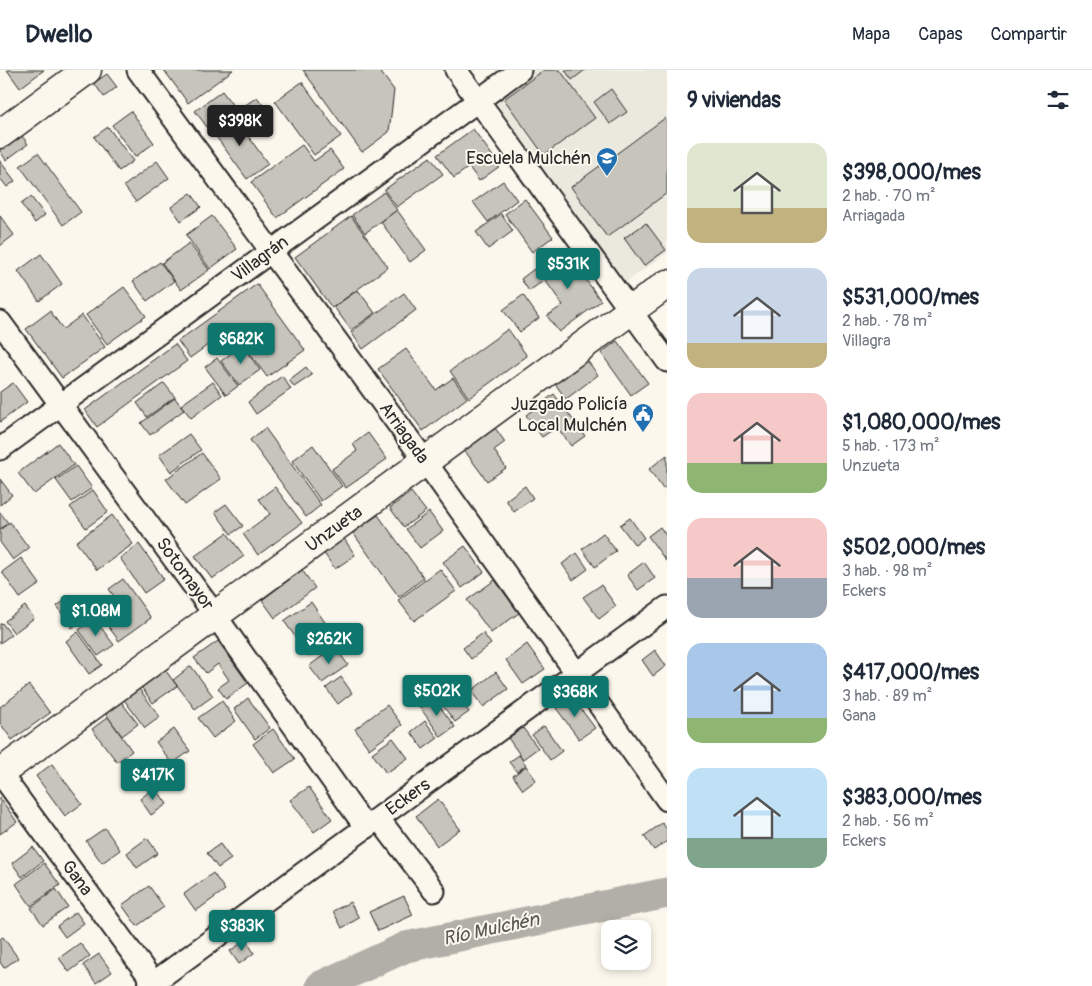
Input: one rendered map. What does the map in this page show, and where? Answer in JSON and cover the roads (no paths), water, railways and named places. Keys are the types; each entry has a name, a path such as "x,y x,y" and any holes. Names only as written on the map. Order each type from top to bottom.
{"main road":[{"path":"0,134 87,70"},
{"name":"Unzueta","path":"0,773 667,284"}],"street":[{"name":"Arriagada","path":"138,70 425,462 667,800"},
{"path":"456,70 667,362"},
{"name":"Villagrán","path":"0,449 520,70"},
{"name":"Sotomayor","path":"0,322 372,823 434,891"},
{"name":"Eckers","path":"152,984 667,607"},
{"name":"Gana","path":"0,773 152,984"}],"waterway":[{"name":"Río Mulchén","path":"321,986 406,947 667,893"}],"place":[{"name":"Escuela Mulchén","path":"607,177"},
{"name":"Juzgado Policía Local Mulchén","path":"643,433"}]}
